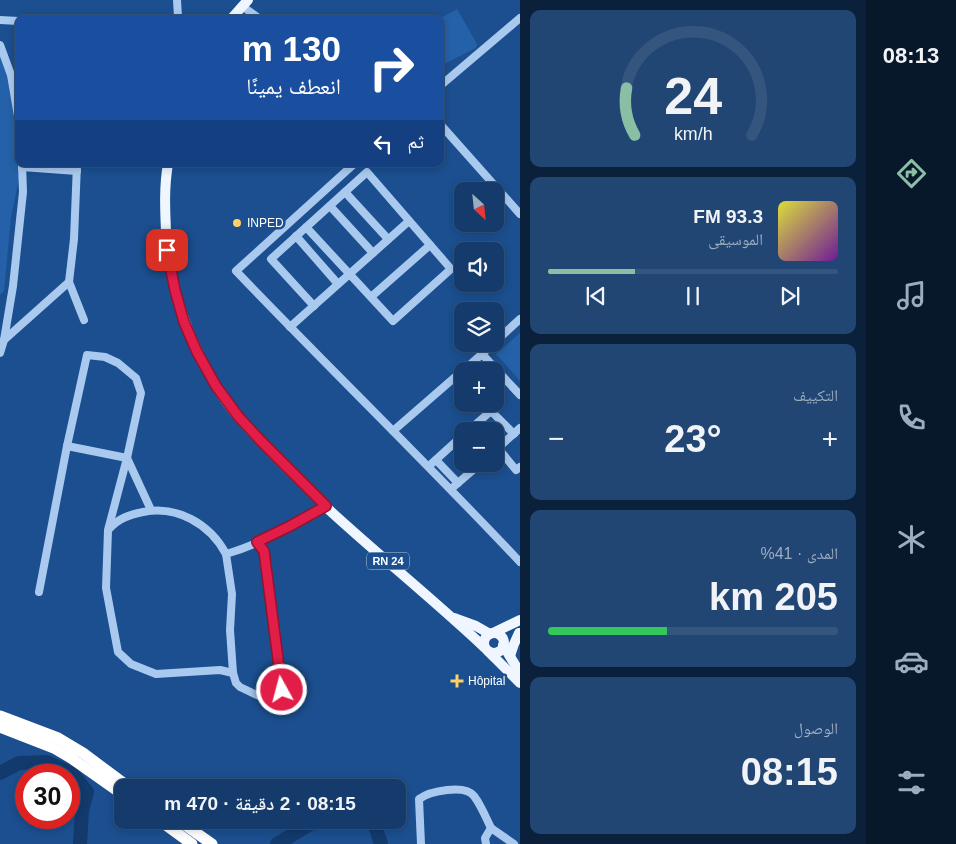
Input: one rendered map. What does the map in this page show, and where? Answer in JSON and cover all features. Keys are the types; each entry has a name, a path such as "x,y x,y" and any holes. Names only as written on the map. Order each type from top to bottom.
{"highway":[{"path":"0,716 58,738 83,752 118,779"},
{"path":"0,726 54,748 114,788"},
{"path":"171,829 192,844"},
{"path":"191,829 212,844"}],"main road":[{"path":"228,15 243,2"},
{"path":"234,15 243,2"},
{"name":"RN 24","path":"167,167 164,207 167,250 175,290 184,322 197,352 216,386 238,416 326,506 486,649 520,683"},
{"name":"RN 24","path":"450,617 492,633"},
{"path":"520,620 492,633 485,638 484,644 486,649 495,653 520,633"},
{"path":"492,633 500,636 520,673"},
{"path":"510,656 520,633"}],"street":[{"path":"177,0 178,15"},
{"path":"243,2 256,15"},
{"path":"444,83 520,18"},
{"path":"0,20 15,21"},
{"path":"0,45 15,75"},
{"path":"444,128 520,214"},
{"path":"0,353 13,286 23,192 22,167"},
{"path":"77,167 74,240 69,282 84,320"},
{"path":"351,167 236,271 429,466 520,562"},
{"path":"306,227 393,321 451,269 367,172 330,206 306,227 271,259 314,306"},
{"path":"345,192 388,239"},
{"path":"330,206 372,253"},
{"path":"290,327 409,221"},
{"path":"296,236 338,284"},
{"path":"371,297 430,244"},
{"path":"4,340 69,282"},
{"path":"504,334 520,319"},
{"path":"474,362 482,354 520,395"},
{"path":"39,592 67,446 87,355 105,357 118,363 136,378 141,393 127,458 108,530 106,588 118,652 131,664 156,674 220,670 233,674"},
{"path":"393,431 454,381"},
{"path":"478,422 490,412"},
{"path":"492,412 517,431 504,443"},
{"path":"429,466 454,443"},
{"path":"67,446 127,458"},
{"path":"504,457 519,471"},
{"path":"127,458 151,510"},
{"path":"436,460 458,483"},
{"path":"451,489 471,472"},
{"path":"226,554 257,542 326,506"},
{"path":"108,530 122,517 151,510 173,512 187,516 208,530 222,546 226,554 232,594 230,630 233,674 236,683 240,688 259,696 268,697 282,690 264,551 257,542"},
{"path":"421,844 419,799 424,795 439,790 468,791 474,796 491,828 514,844"},
{"path":"486,844 485,838 491,828"}],"shaded area":[{"path":"457,9 477,44 476,48 444,64 444,16"},
{"path":"0,52 11,86 15,132 15,167 18,167 19,179 11,217 4,291 0,295"},
{"path":"520,333 520,381 496,354 504,352 504,347"}],"waterway":[{"path":"0,773 19,763 47,762 73,774 87,792 82,811 80,844"},
{"path":"277,844 302,829"},
{"path":"376,829 381,844"}],"place":[{"name":"INPED","path":"237,223"},
{"name":"Hôpital","path":"457,681"}],"route":[{"path":"167,250 184,322 197,352 216,386 238,416 260,440 326,506 257,542 264,551 282,690"}]}
